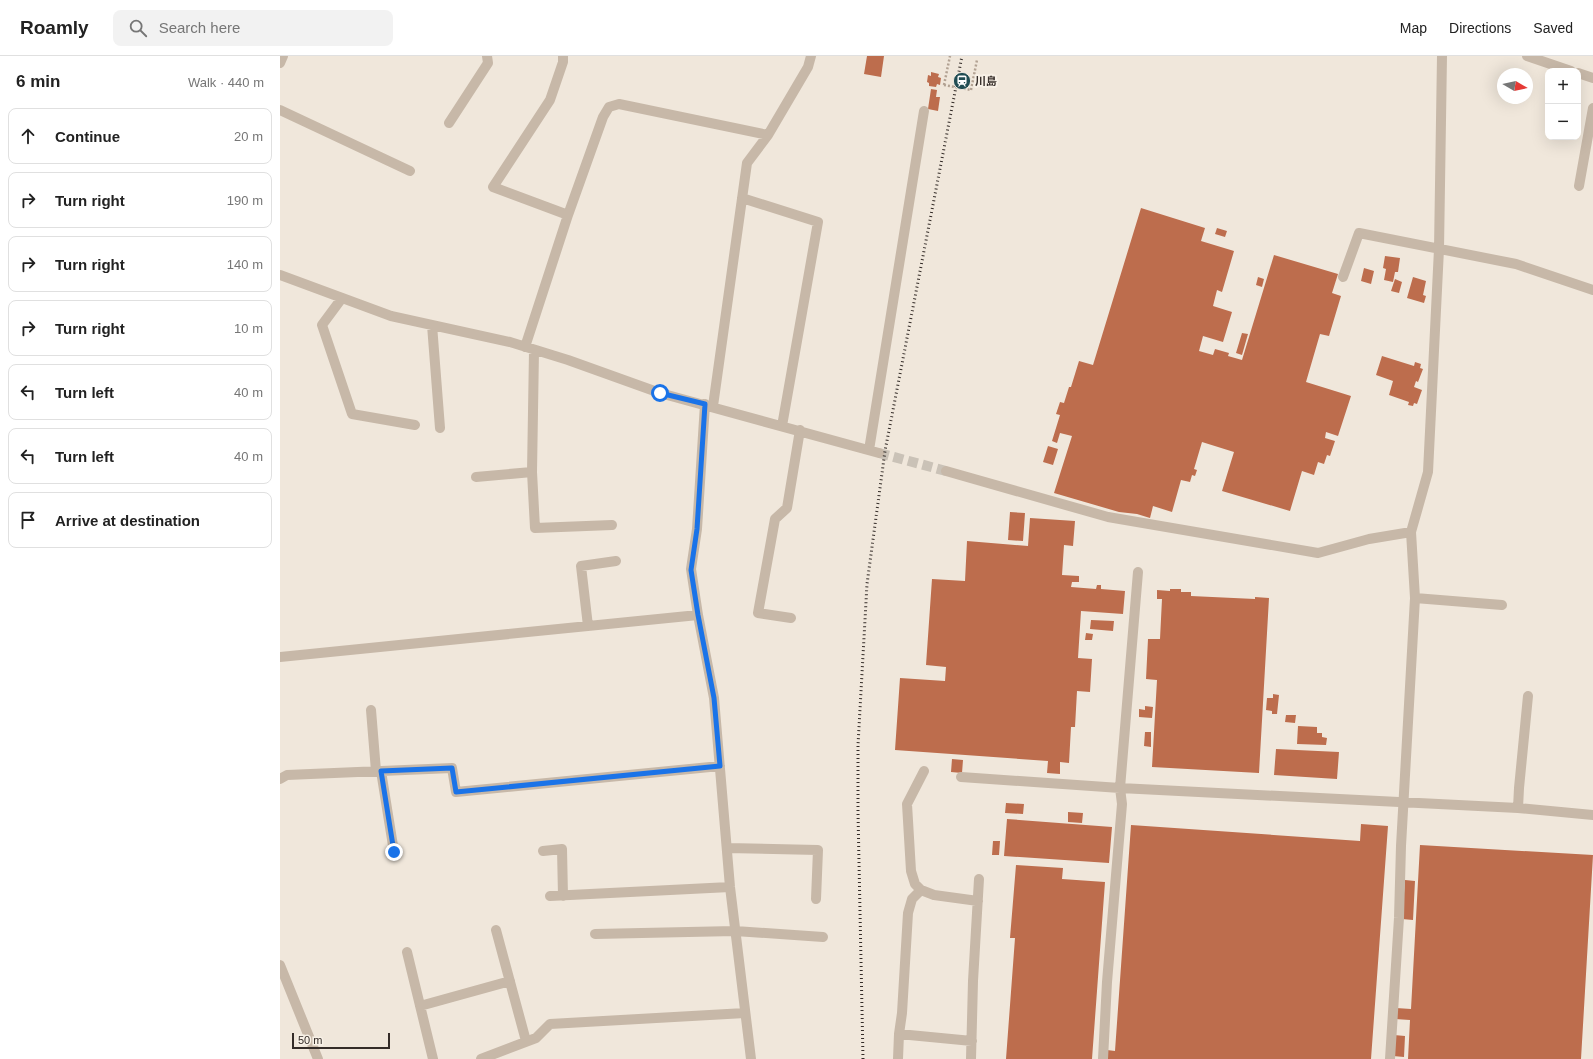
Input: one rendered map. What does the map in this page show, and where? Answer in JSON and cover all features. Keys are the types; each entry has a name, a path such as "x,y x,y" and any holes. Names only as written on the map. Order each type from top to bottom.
{"street":[{"path":"280,63 283,56"},
{"path":"449,124 488,63 487,56"},
{"path":"563,56 563,62 550,100 492,187 568,215"},
{"path":"751,1059 730,887 714,698 691,570 697,529 709,406 747,163 768,135 808,67 812,56"},
{"path":"1390,1059 1399,918 1403,803 1415,598 1410,532 1428,472 1439,249 1442,56"},
{"path":"1527,56 1562,68"},
{"path":"1581,74 1593,78"},
{"path":"612,525 535,528 532,472 530,349 568,215 603,117 608,107 619,104 768,135"},
{"path":"1579,186 1593,108"},
{"path":"280,110 410,171"},
{"path":"280,275 391,316 510,342 568,360 660,393 874,451 924,111"},
{"path":"742,198 818,222 782,426"},
{"path":"1343,277 1358,233 1516,264 1593,290"},
{"path":"342,298 322,325 352,414 415,425"},
{"path":"432,325 440,428"},
{"path":"791,618 758,613 775,519 787,508 800,430"},
{"path":"946,471 1108,517 1318,554 1369,539 1410,532"},
{"path":"476,477 532,472"},
{"path":"588,626 581,566 616,561"},
{"path":"1102,1059 1122,804 1120,788 1138,572"},
{"path":"1415,598 1502,605"},
{"path":"280,656 698,615"},
{"path":"1518,808 1518,788 1528,696"},
{"path":"371,710 379,771 394,852"},
{"path":"280,779 287,775 452,768 456,792 720,766"},
{"path":"924,771 907,804 911,871 914,884 921,890 934,895 978,901"},
{"path":"961,778 1120,788 1518,808 1593,815"},
{"path":"727,848 818,850 816,899"},
{"path":"543,851 562,849 563,896"},
{"path":"971,1059 973,981 979,879"},
{"path":"550,896 730,887"},
{"path":"898,1059 908,913 912,899 921,890"},
{"path":"496,930 526,1041"},
{"path":"595,934 735,931 823,937"},
{"path":"407,952 433,1059"},
{"path":"280,965 318,1059"},
{"path":"420,1006 510,981"},
{"path":"481,1059 536,1038 550,1024 745,1013"},
{"path":"899,1034 972,1041"}],"path":[{"path":"950,56 944,85 971,90 977,60"}],"building":[{"path":"867,56 884,56 881,77 864,74"},
{"path":"931,72 939,74 938,77 941,78 940,85 937,84 936,87 929,86 929,83 927,82 928,75 931,76"},
{"path":"931,89 937,90 936,97 940,97 938,111 928,109"},
{"path":"1141,208 1205,228 1201,241 1234,251 1222,292 1217,290 1213,306 1232,312 1223,342 1203,336 1199,351 1213,355 1215,349 1229,353 1228,356 1242,360 1274,255 1338,274 1332,293 1341,296 1329,336 1320,334 1306,382 1351,396 1338,436 1326,432 1325,438 1335,441 1330,456 1327,455 1324,464 1318,462 1314,475 1302,471 1290,511 1222,491 1234,452 1202,442 1194,469 1197,470 1195,476 1192,475 1190,482 1181,480 1172,512 1153,506 1150,518 1137,514 1119,512 1054,493 1072,436 1060,433 1057,443 1052,441 1060,415 1056,414 1060,402 1064,403 1069,387 1071,387 1079,361 1093,365"},
{"path":"1217,228 1227,231 1225,237 1215,234"},
{"path":"1385,256 1400,258 1398,272 1395,272 1393,282 1384,280 1386,269 1383,268"},
{"path":"1364,268 1374,271 1371,284 1361,281"},
{"path":"1258,277 1264,279 1262,287 1256,285"},
{"path":"1413,277 1426,281 1423,295 1426,296 1424,303 1407,298"},
{"path":"1395,279 1402,282 1399,293 1391,291"},
{"path":"1242,333 1248,334 1242,355 1236,353"},
{"path":"1382,356 1414,366 1415,362 1421,364 1420,368 1423,369 1418,382 1416,381 1414,387 1422,390 1417,404 1414,403 1413,406 1408,405 1409,402 1389,395 1393,381 1376,375"},
{"path":"1048,446 1058,449 1053,465 1043,462"},
{"path":"1010,512 1025,513 1023,541 1008,540"},
{"path":"1030,518 1075,521 1073,546 1064,545 1062,575 1079,576 1079,582 1072,582 1071,587 1096,589 1097,585 1101,585 1101,589 1125,591 1123,614 1081,611 1078,658 1092,659 1090,692 1077,691 1075,727 1071,727 1069,763 1060,762 1060,774 1047,773 1048,761 895,750 900,678 945,681 946,667 926,665 932,579 965,581 967,541 1028,546"},
{"path":"1170,589 1181,589 1181,592 1191,592 1191,596 1255,599 1255,597 1269,598 1259,773 1152,767 1157,680 1146,679 1148,639 1160,639 1162,599 1157,599 1157,590 1170,591"},
{"path":"1091,620 1114,621 1113,631 1090,629"},
{"path":"1086,633 1093,634 1092,640 1085,640"},
{"path":"1273,694 1279,695 1277,714 1272,714 1272,711 1266,710 1267,698 1273,698"},
{"path":"1145,706 1153,707 1152,718 1139,717 1139,709 1145,710"},
{"path":"1286,715 1296,715 1295,723 1285,722"},
{"path":"1298,726 1317,727 1317,733 1322,733 1322,737 1327,738 1326,745 1297,744"},
{"path":"1145,732 1151,732 1151,747 1144,746"},
{"path":"1276,749 1339,752 1337,779 1274,775"},
{"path":"952,759 963,760 962,773 951,772"},
{"path":"1006,803 1024,804 1023,814 1005,813"},
{"path":"1068,812 1083,813 1082,823 1068,822"},
{"path":"1007,819 1112,827 1109,863 1004,856"},
{"path":"1361,824 1388,826 1371,1059 1099,1059 1099,1049 1115,1051 1131,825 1360,841"},
{"path":"993,841 1000,841 999,855 992,855"},
{"path":"1420,845 1593,855 1581,1059 1408,1059 1410,1020 1395,1019 1396,1008 1411,1009"},
{"path":"1016,865 1063,868 1062,879 1105,882 1092,1059 1006,1059 1015,938 1010,938"},
{"path":"1405,880 1415,881 1413,920 1402,919"},
{"path":"1394,1035 1405,1036 1404,1057 1393,1056"}],"tunnel":[{"path":"879,453 946,471"}],"railway":[{"path":"863,1059 858,745 867,584 885,451 962,56"}],"place":[{"name":"川島","path":"962,81"}],"route":[{"path":"394,852 381,771 452,768 456,792 720,766 714,698 691,570 697,529 705,404 660,393"}]}
